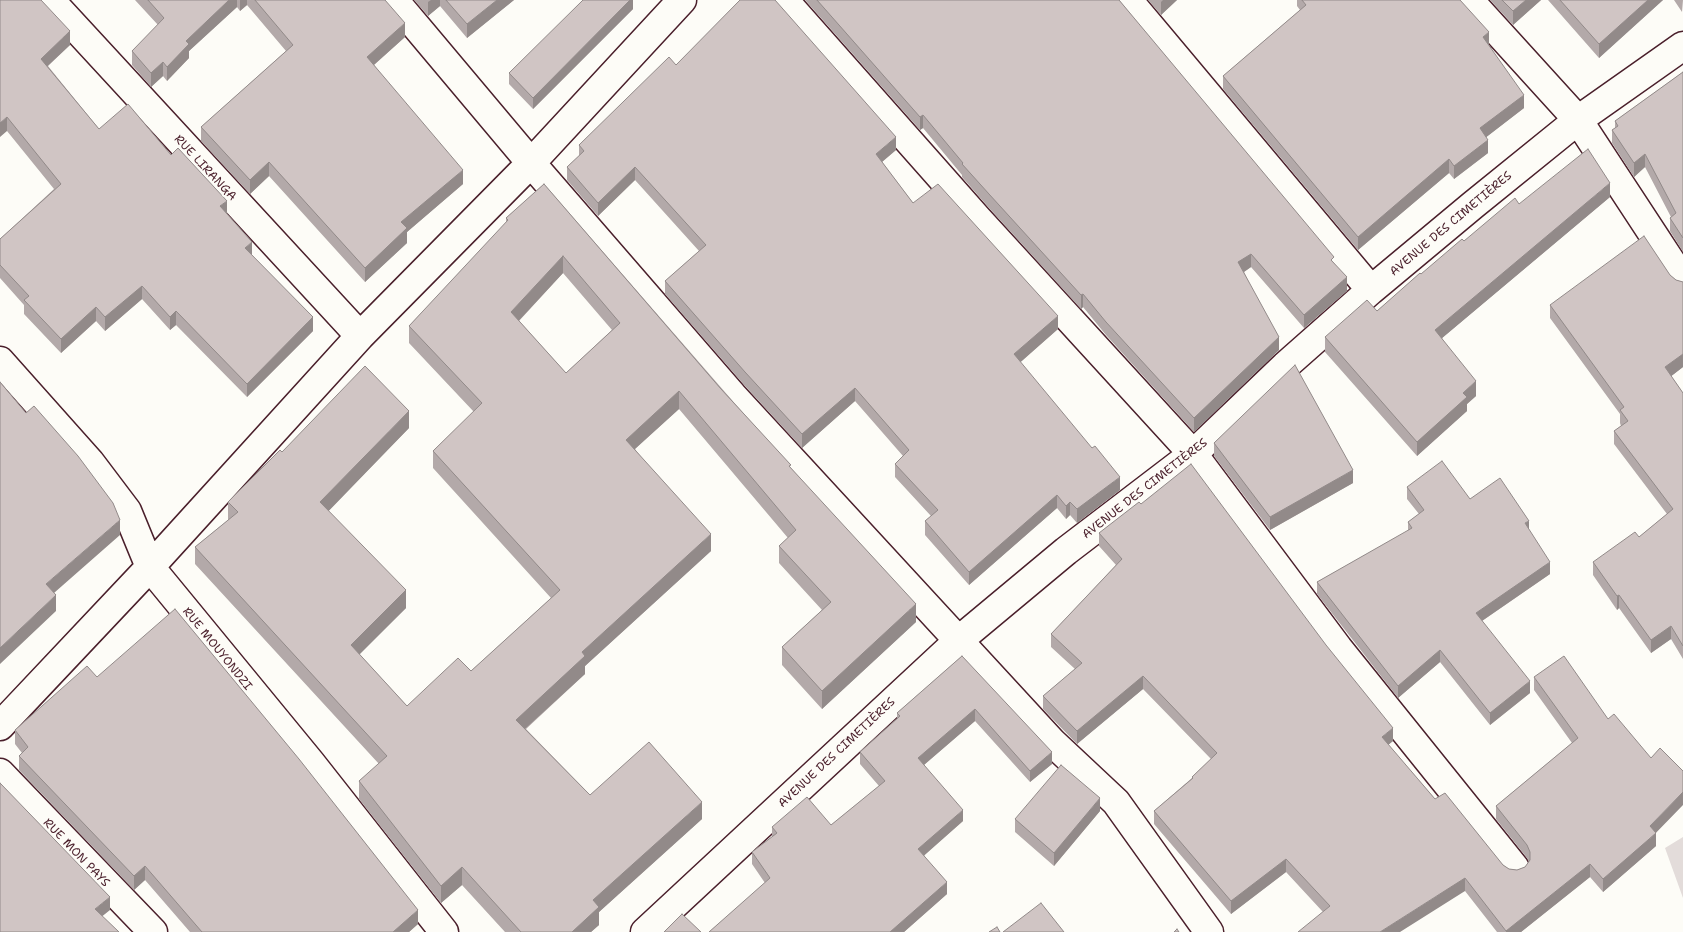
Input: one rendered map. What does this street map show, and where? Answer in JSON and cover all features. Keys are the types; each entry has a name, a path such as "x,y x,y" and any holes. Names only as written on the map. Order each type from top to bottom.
{"street":[{"name":"RUE LIRANGA","path":"50,0 360,336"},
{"path":"394,0 531,163 733,396 1052,742 1116,802 1209,932"},
{"path":"0,726 150,567 360,336 531,163 682,0"},
{"path":"784,0 977,218 1193,454 1338,648 1515,868"},
{"path":"1128,0 1372,290"},
{"path":"1469,0 1578,120 1683,280"},
{"name":"AVENUE DES CIMETIÈRES","path":"645,932 958,641 1066,551 1193,454 1285,366 1372,290 1578,120 1683,46"},
{"name":"RUE MOUYONDZI","path":"0,361 90,462 127,511 150,567 305,756 444,932"},
{"name":"RUE MON PAYS","path":"0,773 153,932"}],"shaded area":[{"path":"1683,837 1683,898 1665,848"}],"building":[{"path":"0,0 41,0 70,31 41,59 99,129 128,104 171,155 178,148 227,201 220,206 252,242 245,248 313,317 247,384 176,311 170,317 142,286 105,317 96,307 61,339 24,300 29,296 0,265 0,239 61,184 7,117 0,123"},
{"path":"148,0 229,0 186,41 189,44 167,67 163,62 151,73 132,51 164,18"},
{"path":"255,0 385,0 405,23 367,57 463,170 401,222 407,228 365,268 269,162 250,180 201,127 293,45"},
{"path":"446,0 497,0 467,24"},
{"path":"583,0 630,0 533,98 509,73"},
{"path":"740,0 775,0 896,137 876,154 913,203 938,184 1058,316 1014,354 1092,448 1095,446 1120,477 1077,509 1070,502 1066,506 1057,495 969,572 925,521 938,510 895,464 909,450 855,388 802,434 665,281 706,245 635,167 598,203 567,167 584,151 579,145 669,57 676,65"},
{"path":"817,0 1119,0 1334,257 1331,260 1347,277 1304,315 1251,254 1238,262 1279,337 1194,418 1106,322 1083,294 1081,295 989,194 923,115 920,117"},
{"path":"1302,0 1460,0 1489,32 1483,37 1524,95 1480,128 1488,140 1454,166 1449,159 1358,237 1223,76 1306,5"},
{"path":"1502,0 1526,0 1513,11"},
{"path":"1560,0 1648,0 1599,44"},
{"path":"1683,72 1683,238 1670,218 1676,213 1645,154 1634,163 1612,130 1618,126 1615,121"},
{"path":"1588,149 1610,183 1435,330 1476,381 1463,393 1467,397 1417,442 1325,337 1367,300 1377,311 1420,273 1462,239 1464,241 1515,198 1519,204"},
{"path":"544,184 721,389 791,465 789,466 916,604 822,691 782,647 831,602 779,546 796,530 679,391 626,440 711,534 582,652 585,656 516,720 590,795 649,742 702,802 593,900 599,907 572,932 521,932 462,867 441,886 359,781 387,756 195,547 238,512 228,502 280,450 282,452 365,366 409,411 320,502 406,590 351,645 407,706 458,658 471,671 560,590 433,451 482,403 409,326 508,220 506,218","holes":["563,256 620,323 566,373 511,312"]},
{"path":"1644,236 1670,275 1676,280 1683,282 1683,354 1665,367 1683,393 1683,646 1671,626 1651,640 1593,562 1635,532 1639,537 1673,509 1614,431 1628,421 1620,410 1624,407 1550,305"},
{"path":"1295,365 1353,470 1270,517 1214,443"},
{"path":"0,382 26,413 34,406 78,456 113,503 120,520 46,584 56,595 0,648"},
{"path":"1442,461 1470,499 1500,478 1529,521 1525,523 1550,562 1476,613 1530,681 1490,713 1440,650 1398,686 1317,582 1412,528 1408,522 1424,510 1407,487"},
{"path":"1191,464 1326,645 1393,728 1382,737 1435,799 1445,793 1503,865 1509,869 1517,870 1525,867 1530,860 1530,852 1527,845 1496,806 1578,738 1534,677 1564,656 1608,719 1614,714 1651,758 1660,748 1683,771 1683,792 1650,826 1656,833 1603,879 1590,864 1506,931 1465,878 1380,932 1298,932 1330,906 1286,859 1231,901 1154,811 1193,778 1217,753 1143,676 1077,731 1043,696 1082,663 1051,634 1122,559 1099,533 1139,502 1141,504"},
{"path":"175,609 299,759 418,910 393,932 202,932 145,866 134,876 19,756 28,747 15,730 87,666 97,677"},
{"path":"962,656 1052,752 1030,771 975,709 918,758 963,810 918,849 947,882 890,932 709,932 770,878 752,852 777,833 772,827 807,797 831,825 885,781 860,752 900,716 897,713"},
{"path":"1061,765 1100,798 1054,853 1015,819"},
{"path":"0,783 110,897 95,909 119,932 0,932"},
{"path":"1041,903 1064,932 1003,932"},
{"path":"682,914 701,932 664,932"},
{"path":"997,927 1000,932 989,932"}]}
